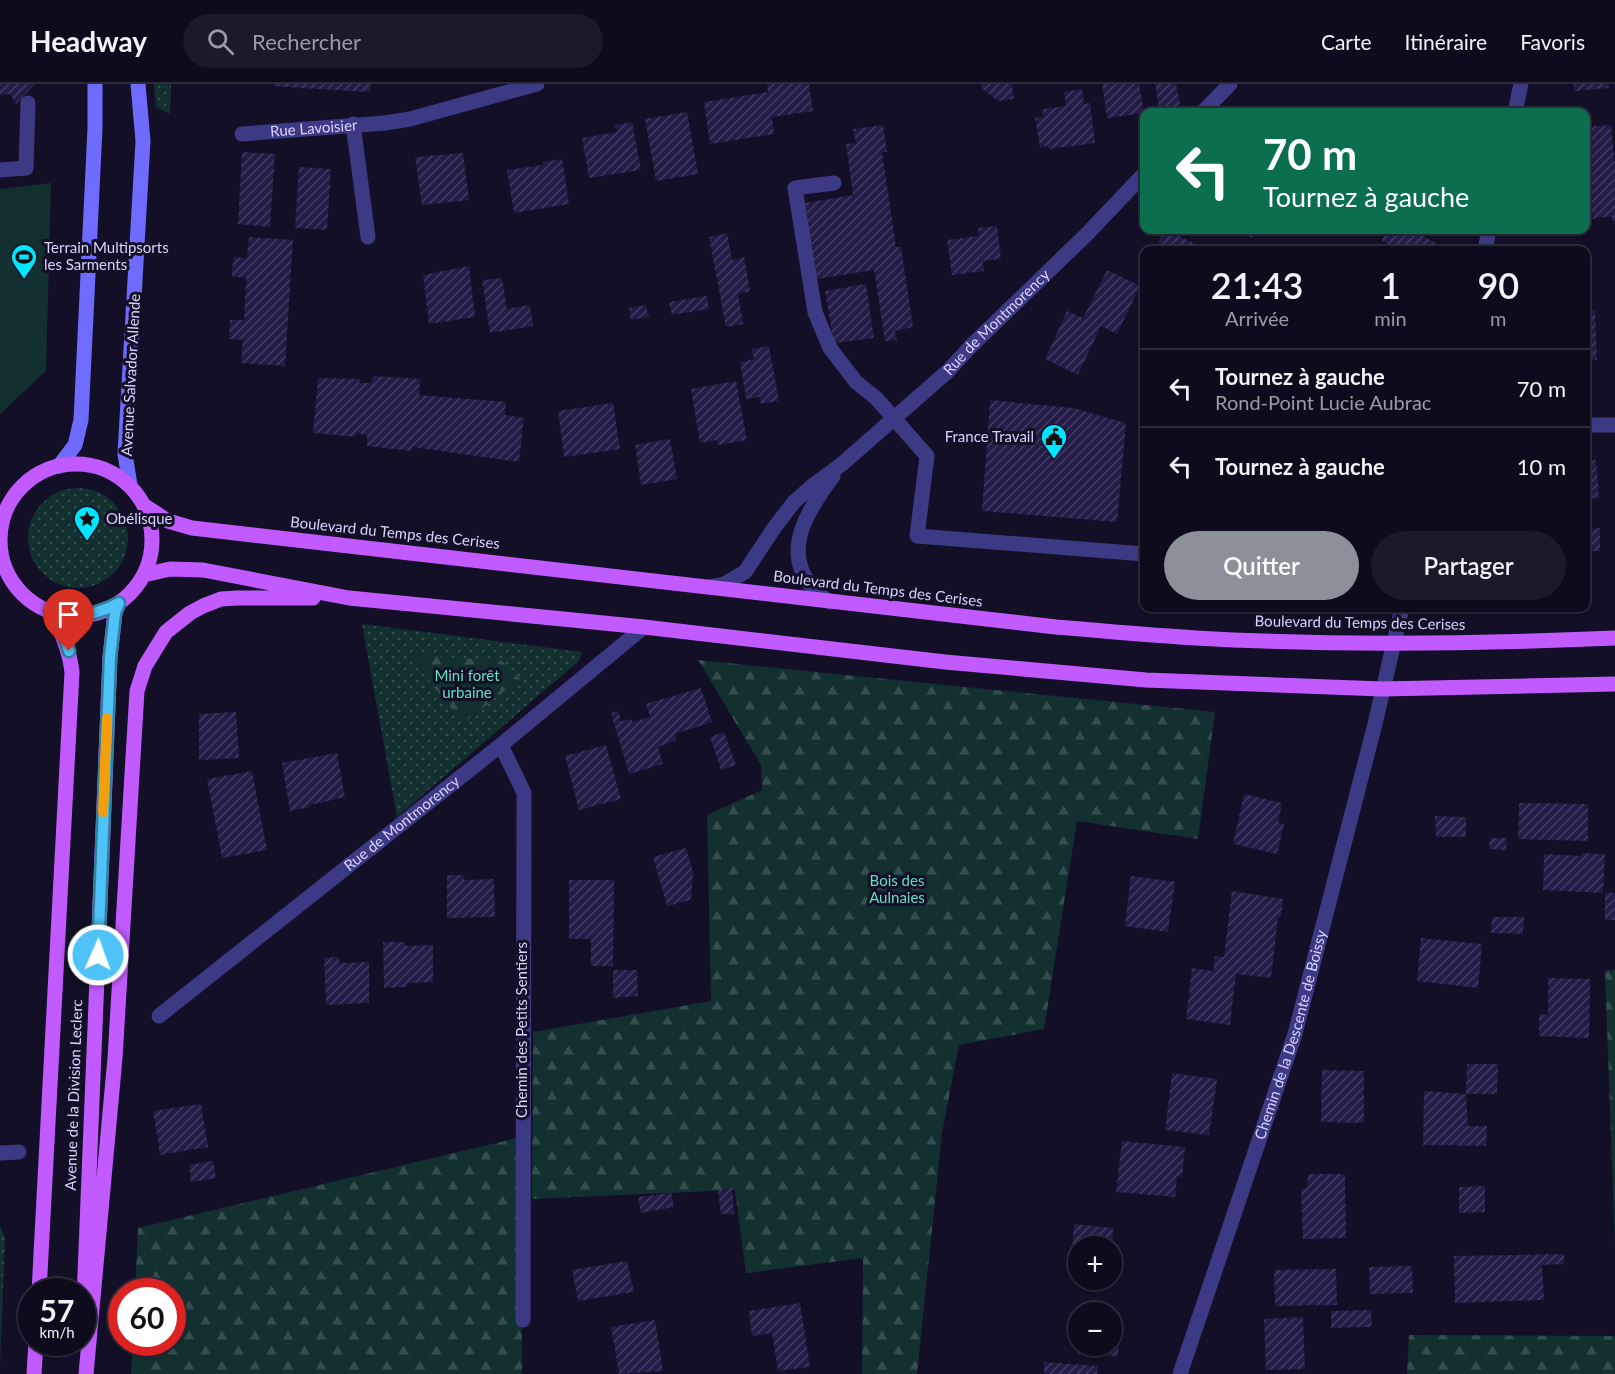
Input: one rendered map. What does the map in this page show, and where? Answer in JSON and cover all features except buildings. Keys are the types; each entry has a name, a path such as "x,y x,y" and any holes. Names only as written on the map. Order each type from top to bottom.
{"main road":[{"path":"72,464 97,466 120,477 130,485 145,506 150,519 152,540 144,575 119,603 97,613 85,615 67,615 50,611 27,597 5,574 1,533 3,518 18,492 36,475 59,466 72,464"},
{"path":"0,498 18,492"},
{"name":"Boulevard du Temps des Cerises","path":"145,506 168,521 192,528 1056,627 1261,641 1509,643 1615,638"},
{"path":"144,575 171,569 203,570 349,598 644,627 945,662 1134,679 1382,689 1615,684"},
{"path":"86,1374 115,1058 137,691 145,666 166,632 190,613 221,599 349,598"},
{"name":"Avenue de la Division Leclerc","path":"81,1374 110,657 115,613 119,603"},
{"name":"Avenue de la Division Leclerc","path":"40,1278 72,672 64,635 50,611"},
{"path":"34,1374 35,1356"}],"street":[{"path":"59,466 75,445 81,420 95,140 95,84"},
{"name":"Avenue Salvador Allende","path":"130,485 125,454 143,141 138,84"},
{"name":"Rue Lavoisier","path":"242,134 410,119 537,84"},
{"path":"1207,108 1230,84"},
{"path":"1516,108 1521,84"},
{"path":"0,170 26,168 28,103"},
{"path":"353,124 368,237"},
{"name":"Rue de Montmorency","path":"708,587 724,584 745,572 794,502 842,464 948,371 1086,235 1140,178"},
{"path":"834,183 795,188 815,312 830,348 856,382 876,398 927,456 917,536 1140,554"},
{"path":"1590,426 1615,425"},
{"name":"Rue de Montmorency","path":"830,602 811,587 801,566 797,547 805,518 842,464"},
{"path":"1395,642 1401,612"},
{"name":"Rue de Montmorency","path":"159,1016 501,745 644,627"},
{"name":"Chemin de la Descente de Boissy","path":"1180,1374 1294,1034 1395,642"},
{"name":"Chemin des Petits Sentiers","path":"501,745 524,793 523,1320"},
{"path":"0,1154 19,1152"}],"green space":[{"path":"154,84 171,84 170,114 156,107"},
{"name":"Terrain Multipsorts les Sarments","path":"51,183 46,371 0,414 0,189"},
{"path":"78,488 106,496 120,510 128,538 120,566 106,580 78,588 50,580 36,566 28,538 36,510 50,496"},
{"path":"362,624 582,652 579,661 397,817"},
{"name":"Mini forêt urbaine","path":"408,654 502,661 520,679 463,723"},
{"name":"Bois des Aulnaies","path":"698,660 1215,712 1198,839 1077,821 1044,1029 959,1045 942,1133 917,1374 862,1374 863,1258 746,1273 735,1190 532,1199 533,1032 711,1001 707,815 762,790 761,765"},
{"path":"1615,970 1615,1248 1605,971"},
{"path":"522,1137 522,1374 131,1374 132,1356 186,1356 186,1278 136,1278 138,1228"},
{"path":"0,1226 5,1237 0,1366"},
{"path":"1409,1335 1615,1336 1615,1374 1407,1374"}],"slow traffic":[{"path":"103,812 107,718"}],"place":[{"name":"Terrain Multipsorts les Sarments","path":"24,280"},
{"name":"France Travail","path":"1054,460"},
{"name":"Obélisque","path":"87,542"}],"route":[{"path":"69,651 64,635 50,611 73,616 85,615 97,613 119,603 115,613 110,657 98,955"}]}
